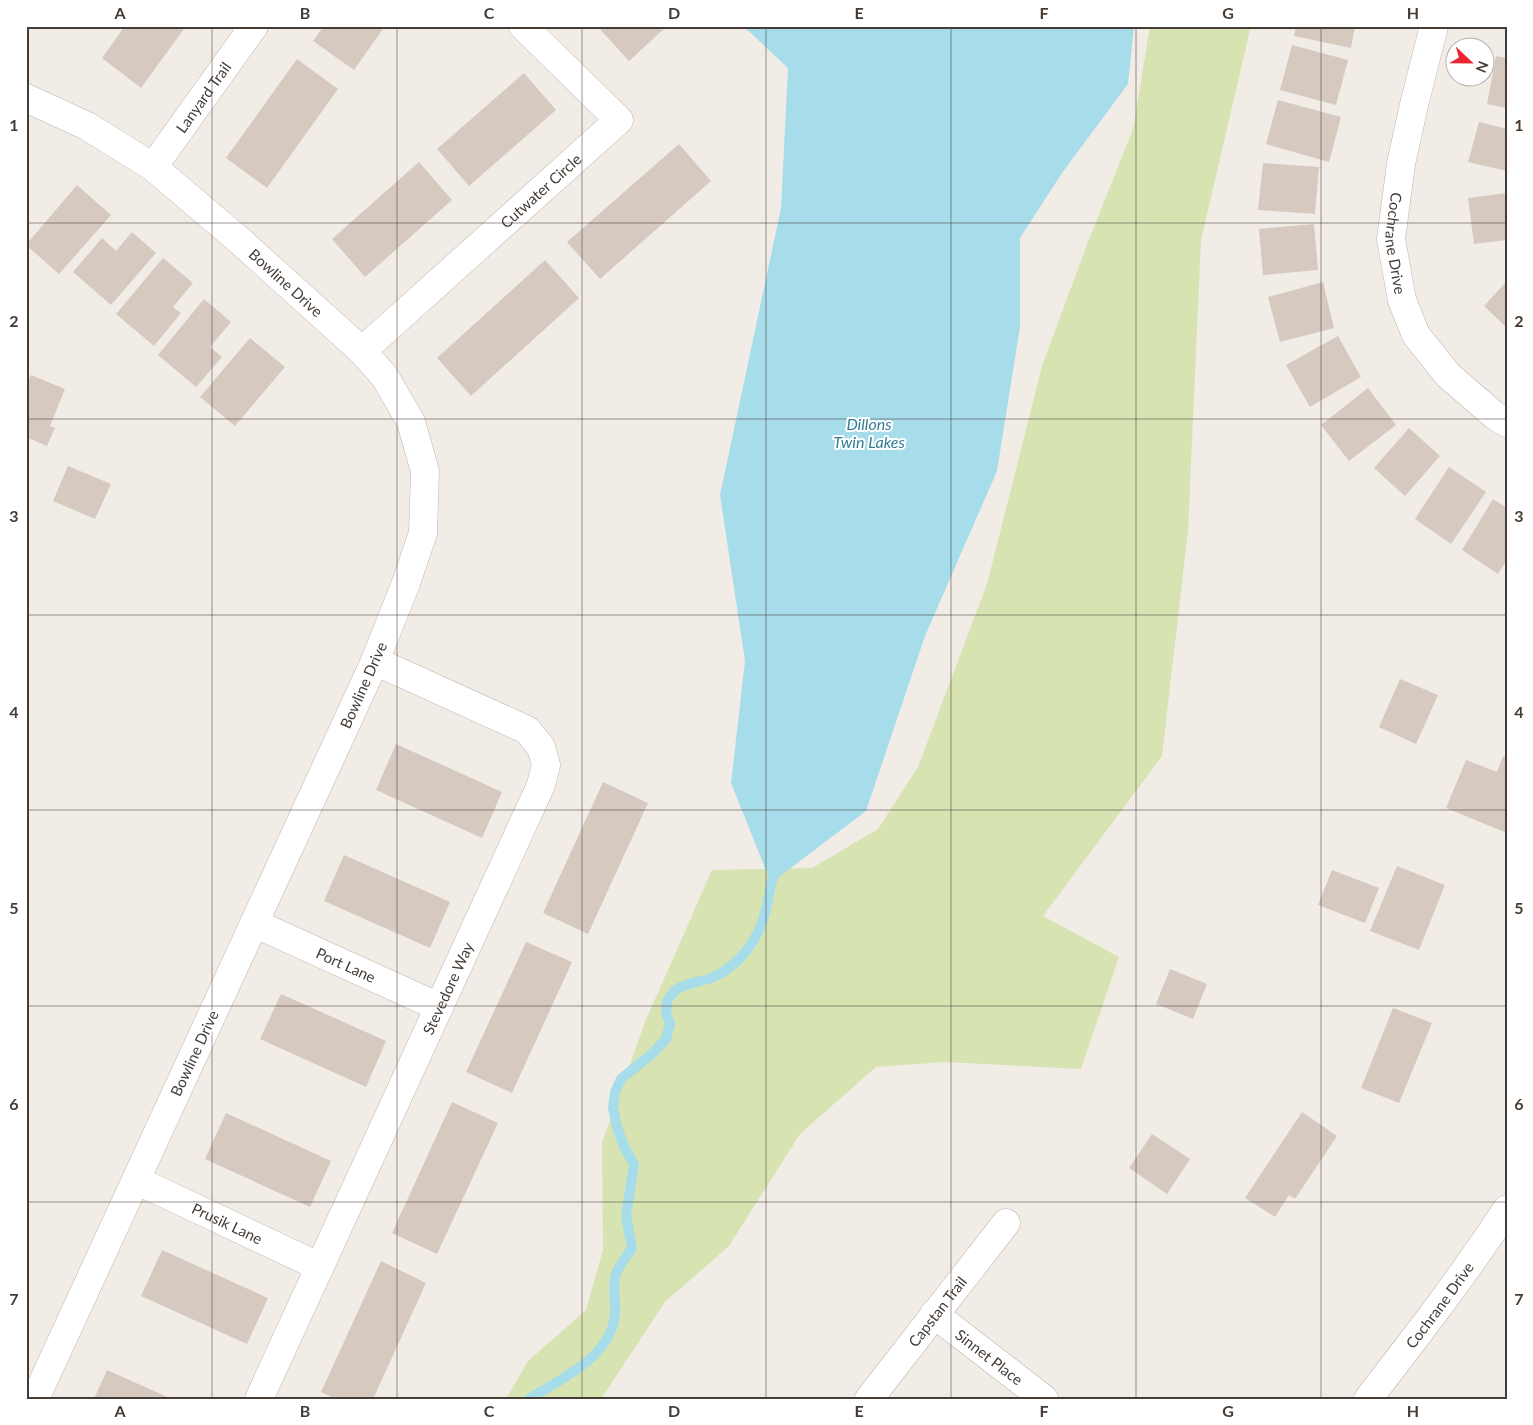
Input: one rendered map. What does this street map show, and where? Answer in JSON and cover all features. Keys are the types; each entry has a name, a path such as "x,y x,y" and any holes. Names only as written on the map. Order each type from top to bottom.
{"street":[{"name":"Lanyard Trail","path":"153,167 254,26"},
{"name":"Cutwater Circle","path":"362,351 619,120 523,26"},
{"name":"Cochrane Drive","path":"1434,26 1401,164 1391,240 1402,300 1416,335 1448,375 1494,415 1507,423"},
{"name":"Bowline Drive","path":"27,100 87,126 153,167 239,240 362,351 385,377 412,422 425,472 423,534 375,661 35,1399"},
{"name":"Stevedore Way","path":"259,1399 541,785 546,765 541,747 527,730 375,661"},
{"name":"Port Lane","path":"254,923 439,1007"},
{"name":"Prusik Lane","path":"136,1180 320,1267"},
{"name":"Cochrane Drive","path":"1368,1399 1474,1260 1507,1209"},
{"name":"Capstan Trail","path":"869,1399 1006,1223"},
{"name":"Sinnet Place","path":"934,1314 1044,1399"}],"green space":[{"path":"1150,26 1251,26 1201,240 1188,531 1162,756 1043,916 1119,957 1081,1069 945,1062 876,1067 800,1134 729,1246 665,1302 601,1399 506,1399 528,1361 586,1310 603,1250 602,1143 645,1022 712,870 812,868 878,829 918,767 987,584 1042,366 1088,242 1133,129"}],"water":[{"name":"Dillons Twin Lakes","path":"743,26 1134,26 1128,84 1062,173 1020,238 1020,327 997,471 925,636 866,811 771,883 731,783 745,661 720,495 781,208 788,68"}],"building":[{"path":"125,26 186,26 141,88 102,58"},
{"path":"324,26 385,26 354,70 313,41"},
{"path":"597,26 667,26 629,61"},
{"path":"1296,26 1355,26 1351,48 1294,36"},
{"path":"1292,45 1348,60 1336,105 1280,90"},
{"path":"1496,56 1507,58 1507,108 1487,104 1490,88 1496,88"},
{"path":"297,59 338,89 267,188 226,158"},
{"path":"524,73 556,110 469,186 437,149"},
{"path":"1278,100 1341,117 1329,162 1266,144"},
{"path":"1479,122 1507,129 1507,171 1468,162"},
{"path":"679,144 711,181 600,279 567,242"},
{"path":"419,162 452,200 365,277 332,239"},
{"path":"1263,163 1319,167 1315,214 1258,210"},
{"path":"77,185 111,215 59,274 26,245"},
{"path":"1507,193 1507,240 1474,244 1468,198"},
{"path":"1314,224 1318,270 1263,275 1259,229"},
{"path":"132,232 156,253 111,305 73,272 102,238 116,251"},
{"path":"163,258 193,283 173,307 181,313 154,346 116,314"},
{"path":"545,260 579,298 471,396 437,358"},
{"path":"1507,281 1507,328 1484,306"},
{"path":"1323,282 1334,328 1280,342 1268,297"},
{"path":"204,299 231,322 210,347 222,357 196,387 158,355"},
{"path":"1338,336 1361,377 1310,407 1286,365"},
{"path":"250,338 285,367 235,426 200,397"},
{"path":"31,375 65,389 50,426 55,428 47,446 26,437 26,385"},
{"path":"1368,388 1396,425 1349,461 1321,425"},
{"path":"1409,428 1440,456 1405,496 1374,468"},
{"path":"68,466 111,484 95,519 53,501"},
{"path":"1449,467 1486,492 1451,544 1415,519"},
{"path":"1493,499 1507,508 1507,560 1498,574 1462,550"},
{"path":"1400,679 1438,695 1416,744 1379,727"},
{"path":"396,744 502,792 482,838 376,790"},
{"path":"1503,756 1507,758 1507,833 1446,808 1466,760 1497,772"},
{"path":"603,782 648,803 588,934 543,913"},
{"path":"344,855 450,902 430,948 324,901"},
{"path":"1397,866 1445,885 1419,950 1370,931"},
{"path":"1332,870 1379,888 1365,923 1318,905"},
{"path":"526,942 572,962 512,1093 466,1072"},
{"path":"1170,969 1207,984 1193,1019 1156,1004"},
{"path":"281,994 386,1041 366,1087 260,1039"},
{"path":"1393,1008 1432,1023 1399,1103 1361,1088"},
{"path":"452,1102 498,1123 437,1254 392,1233"},
{"path":"1302,1112 1337,1136 1295,1199 1289,1195 1275,1217 1245,1198"},
{"path":"226,1113 331,1161 310,1207 205,1159"},
{"path":"1152,1134 1190,1159 1167,1194 1129,1168"},
{"path":"162,1250 268,1298 247,1344 141,1296"},
{"path":"381,1261 426,1283 373,1399 336,1399 321,1392"},
{"path":"107,1370 172,1399 94,1399"}],"waterway":[{"path":"529,1399 583,1365 605,1342 612,1328 615,1313 614,1284 616,1274 632,1248 626,1216 634,1164 624,1147 613,1108 615,1092 621,1079 653,1053 666,1039 670,1024 666,1013 667,1001 674,992 690,983 709,979 724,972 748,949 763,920 775,872"}]}
